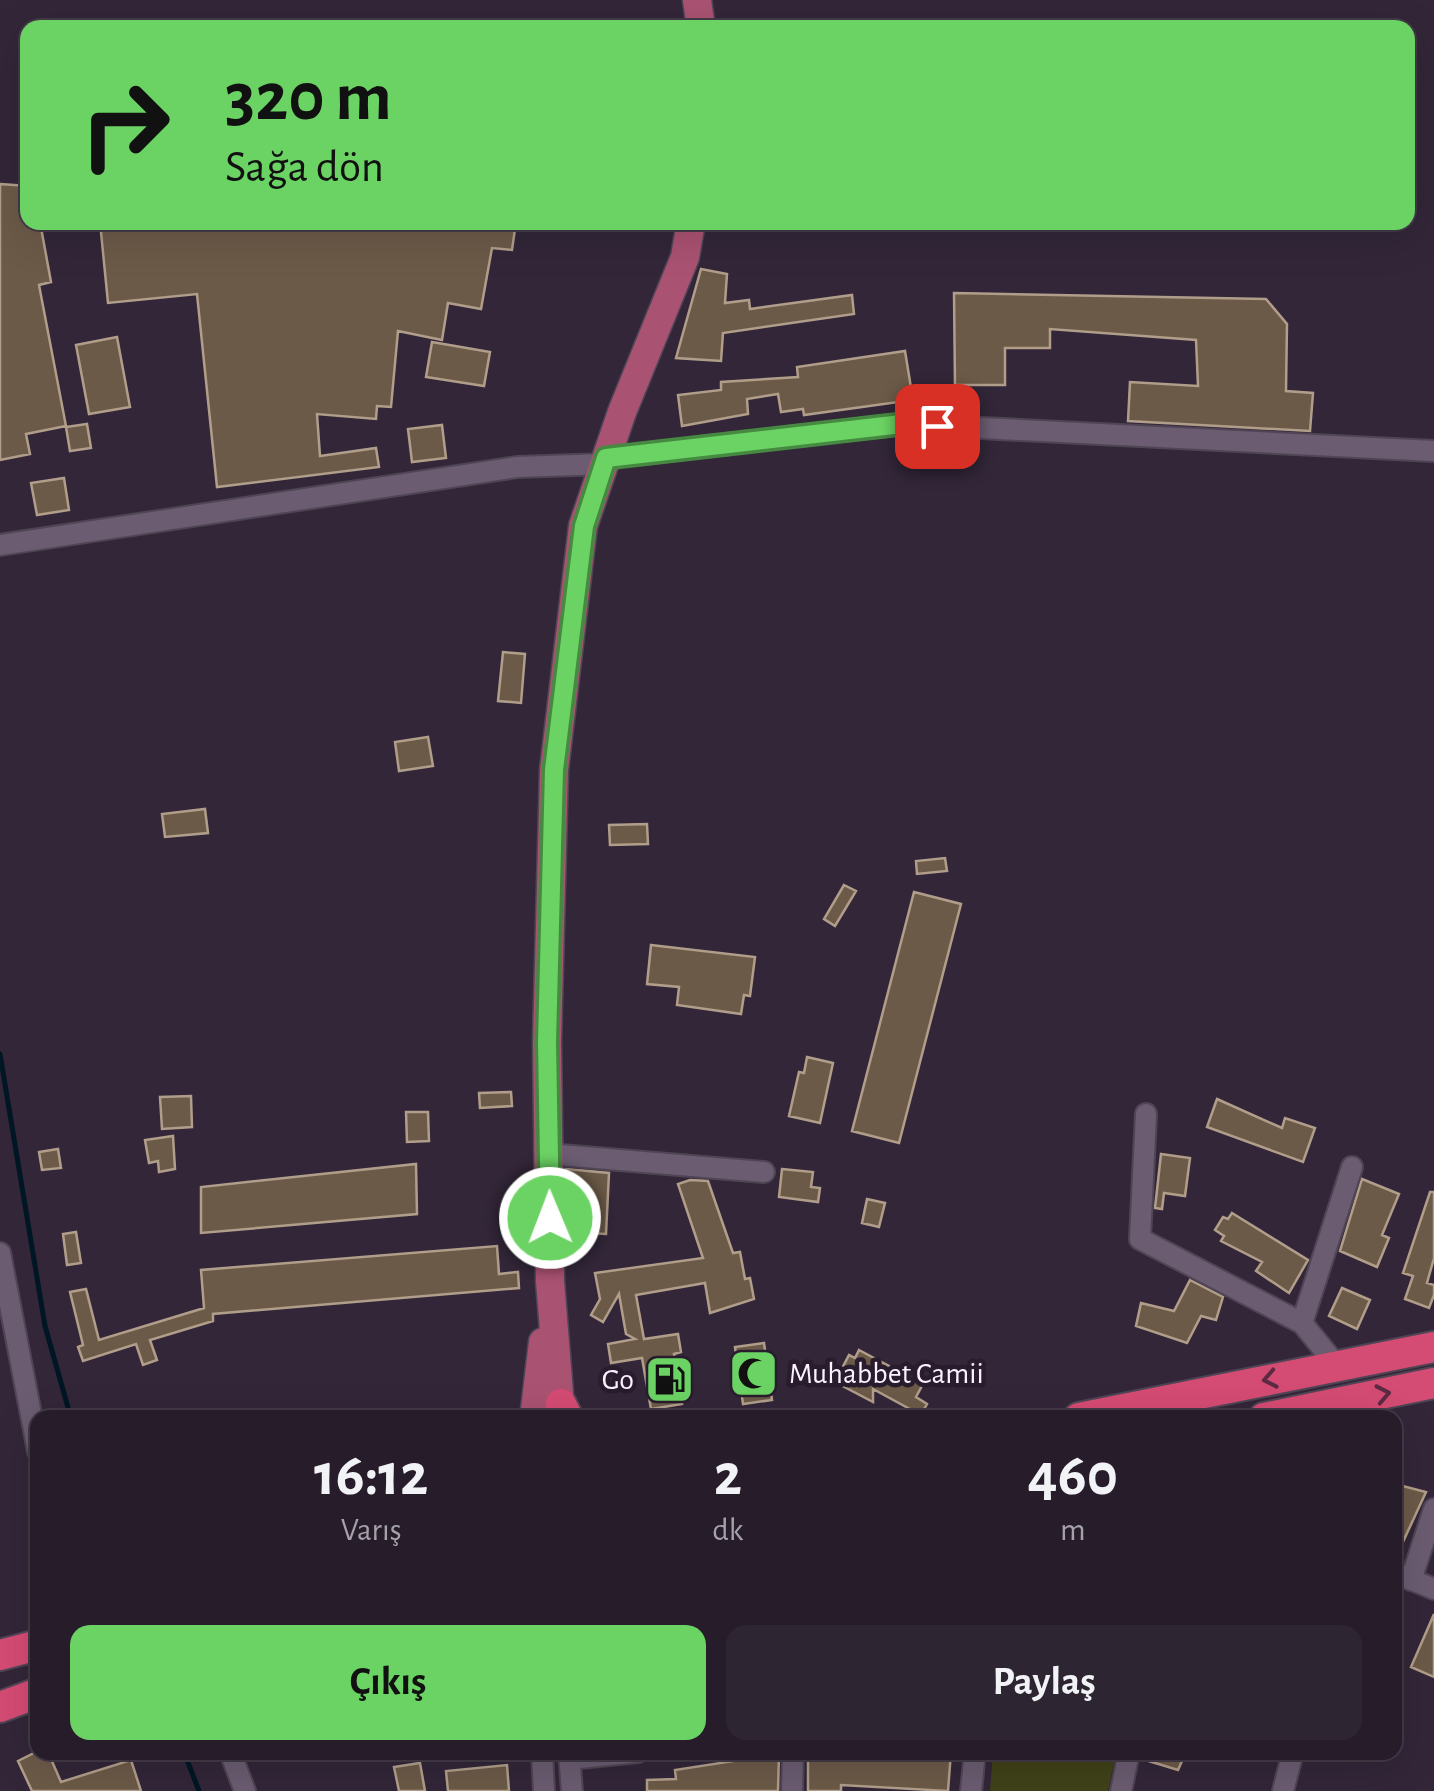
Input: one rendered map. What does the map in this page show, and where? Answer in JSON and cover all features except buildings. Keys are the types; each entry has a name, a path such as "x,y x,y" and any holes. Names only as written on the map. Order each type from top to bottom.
{"highway":[{"path":"1119,1410 1434,1347"},
{"path":"1304,1410 1434,1384"},
{"path":"0,1655 30,1647"},
{"path":"0,1707 30,1697"}],"main road":[{"path":"556,1410 548,1154 554,770 584,526 685,256 690,230"}],"street":[{"path":"0,545 517,467 606,461 902,424 1434,450"},
{"path":"1146,1114 1140,1239 1302,1323 1337,1366"},
{"path":"548,1154 764,1172"},
{"path":"1302,1323 1352,1167"},
{"path":"0,1253 30,1410"},
{"path":"1434,1509 1403,1576 1434,1590"},
{"path":"233,1760 245,1791"},
{"path":"542,1760 544,1791"},
{"path":"569,1760 572,1791"},
{"path":"792,1791 793,1760"},
{"path":"971,1791 974,1760"},
{"path":"1121,1791 1127,1760"},
{"path":"1283,1791 1291,1760"}],"green space":[{"path":"992,1760 1115,1760 1108,1791 990,1791"}],"waterway":[{"path":"0,1054 45,1326 69,1410"},
{"path":"187,1760 199,1791"}],"place":[{"name":"Muhabbet Camii","path":"754,1373"},
{"name":"Go","path":"669,1379"}],"route":[{"path":"550,1218 547,1042 554,770 584,526 606,458 902,424 937,426"}]}
